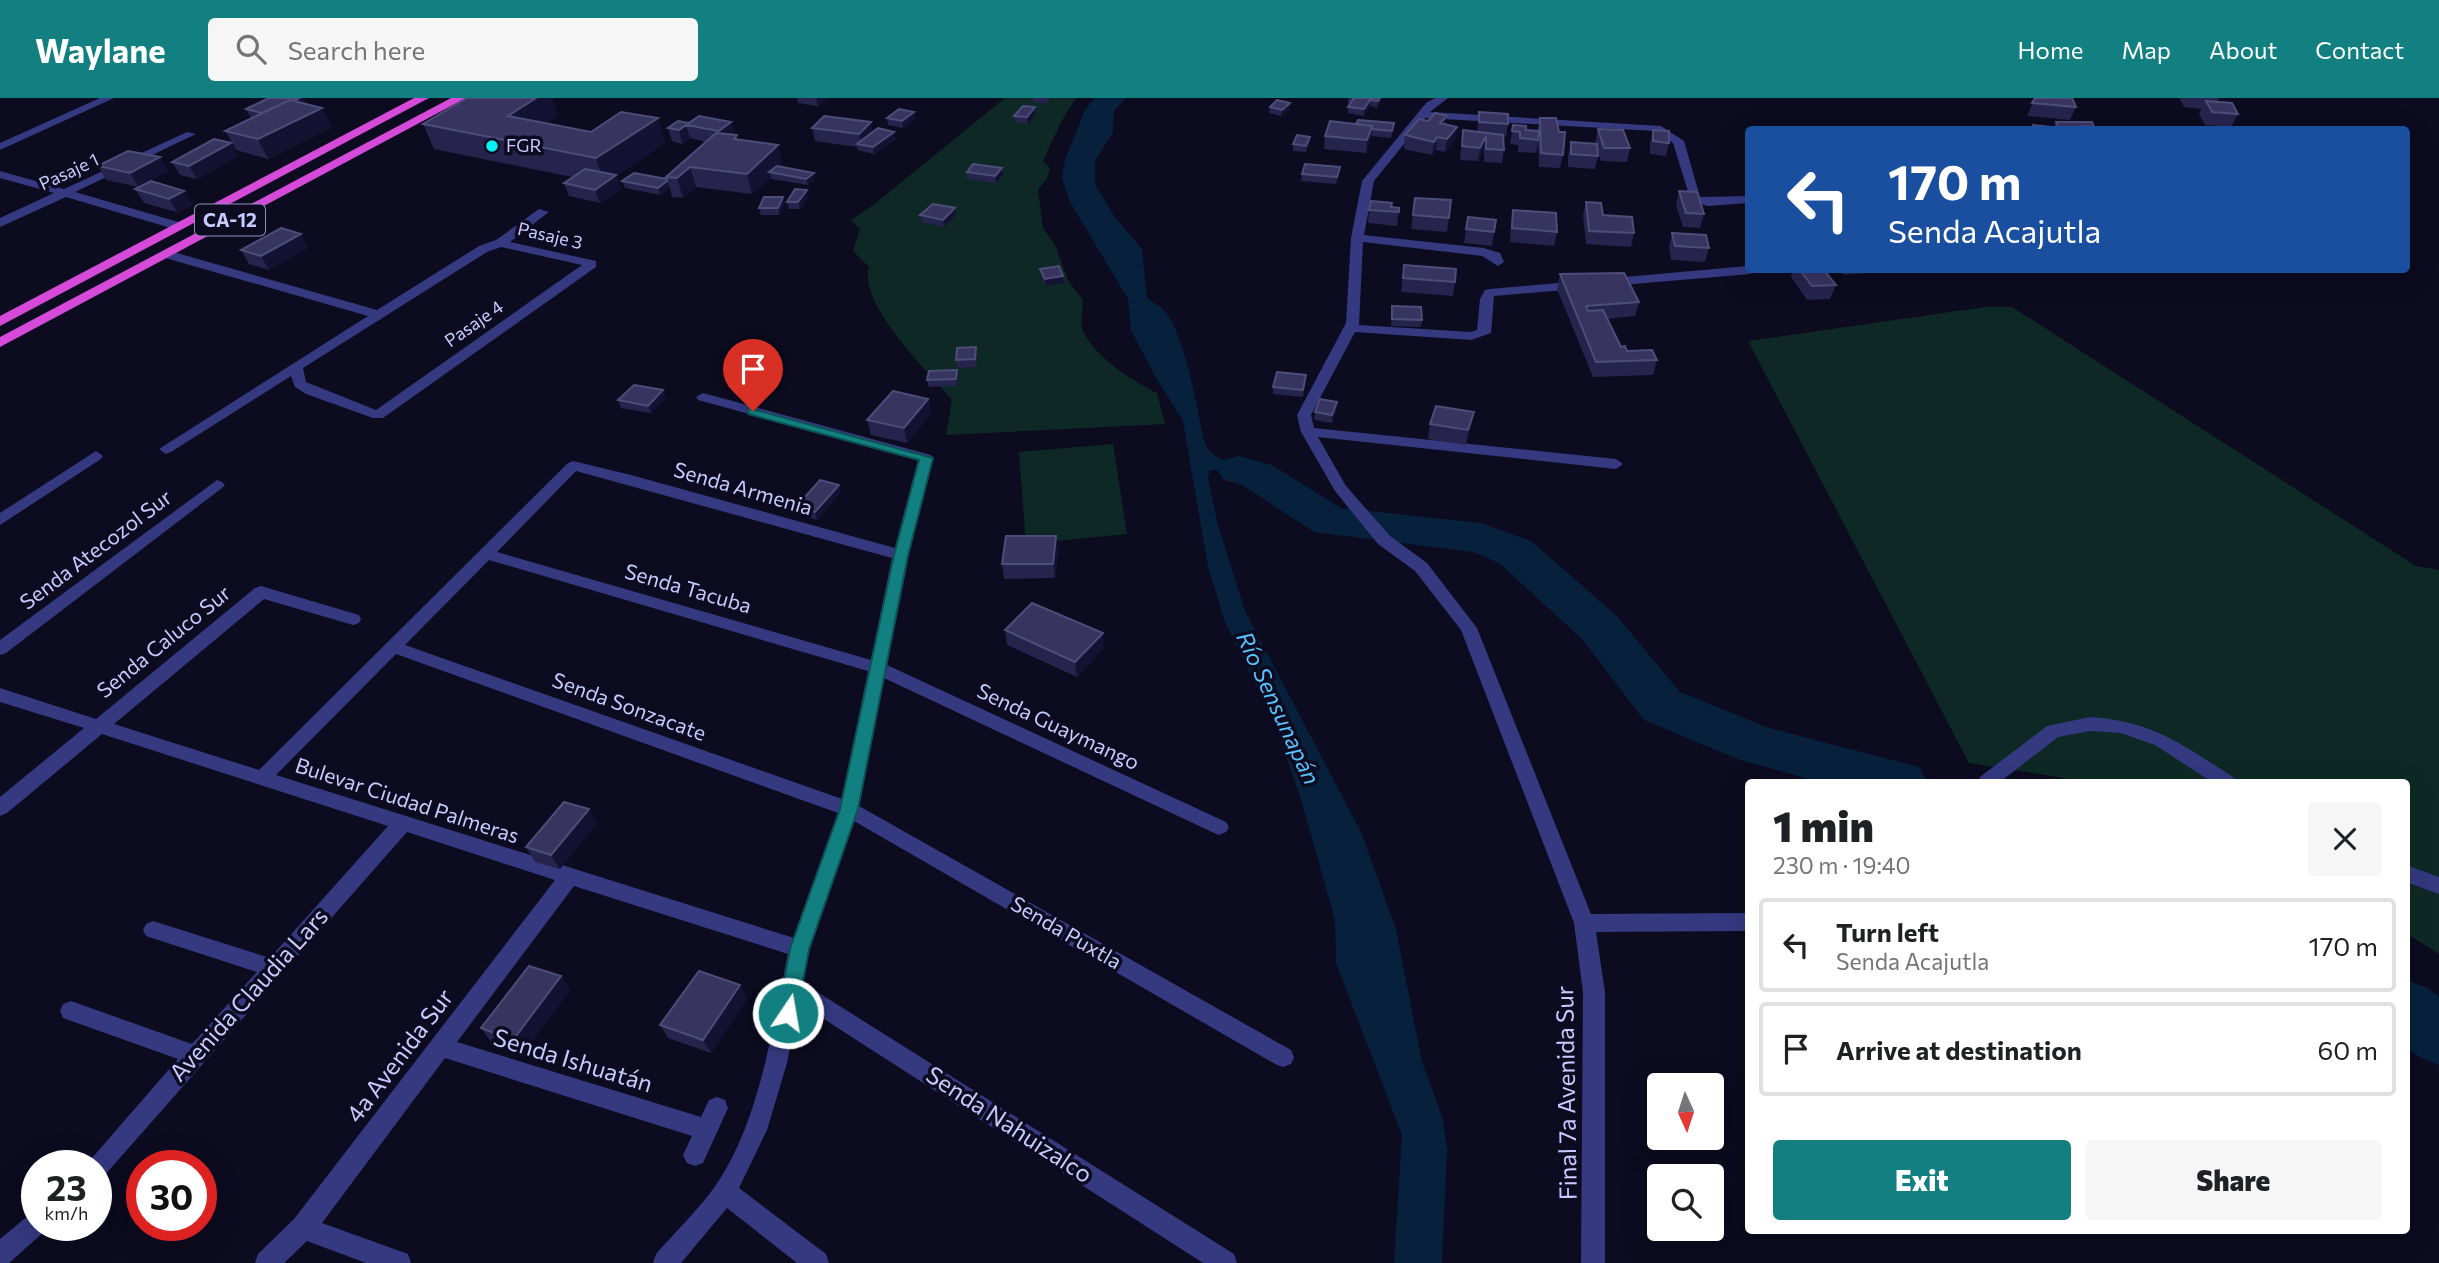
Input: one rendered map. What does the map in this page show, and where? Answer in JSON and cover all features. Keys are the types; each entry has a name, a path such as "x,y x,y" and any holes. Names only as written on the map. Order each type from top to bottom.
{"highway":[{"name":"CA-12","path":"0,322 423,98"},
{"name":"CA-12","path":"0,343 460,98"}],"street":[{"path":"0,147 109,98"},
{"path":"1443,98 1430,105 1368,181 1357,239 1350,328 1304,415 1308,432 1616,464"},
{"path":"1423,114 1657,128 1678,141 1695,199 1708,202 1745,200"},
{"name":"Pasaje 1","path":"0,223 191,134"},
{"path":"0,174 178,226"},
{"path":"166,449 296,368 375,314 482,249 500,243 542,212"},
{"path":"1357,239 1484,252 1496,256 1498,262"},
{"name":"Pasaje 3","path":"500,243 592,264"},
{"path":"166,254 375,314"},
{"name":"Pasaje 4","path":"296,368 300,384 311,391 378,415 592,264"},
{"path":"1350,328 1471,337 1485,333 1486,299 1490,293 1745,270"},
{"path":"665,1263 725,1192 756,1130 794,988 800,949 849,809 901,555 926,458 703,397"},
{"name":"Final 7a Avenida Sur","path":"1308,432 1340,488 1384,540 1421,567 1468,628 1584,923 1594,992 1593,1263"},
{"path":"0,520 96,456"},
{"name":"Senda Armenia","path":"486,554 573,466 626,478 901,555"},
{"name":"Senda Atecozol Sur","path":"0,649 218,485"},
{"path":"261,779 486,554"},
{"name":"Senda Tacuba","path":"486,554 878,668"},
{"name":"Senda Caluco Sur","path":"0,808 261,592 353,619"},
{"name":"Senda Sonzacate","path":"393,647 849,809"},
{"name":"Senda Guaymango","path":"878,668 1219,827"},
{"name":"Bulevar Ciudad Palmeras","path":"0,695 800,949"},
{"path":"1991,779 2053,731 2090,724 2122,726 2161,740 2221,779"},
{"name":"Senda Puxtla","path":"849,809 1283,1057"},
{"name":"Avenida Claudia Lars","path":"112,1153 195,1055 402,824"},
{"path":"2410,875 2439,886"},
{"name":"4a Avenida Sur","path":"267,1263 303,1228 569,877"},
{"path":"1584,923 1745,922"},
{"path":"153,930 273,968"},
{"name":"Senda Nahuizalco","path":"794,988 1225,1263"},
{"path":"71,1011 195,1055"},
{"name":"Senda Ishuatán","path":"440,1047 699,1128"},
{"path":"695,1156 699,1128 717,1108"},
{"path":"725,1192 817,1263"},
{"path":"303,1228 399,1263"},
{"path":"0,1255 21,1237"}],"green space":[{"path":"1005,98 1077,98 1063,119 1043,161 1050,168 1047,178 1038,190 1043,228 1055,245 1069,282 1083,300 1081,325 1087,338 1114,366 1157,393 1165,424 946,435 952,400 897,337 874,300 868,282 869,267 853,251 860,229 851,220"},
{"path":"1985,307 2012,307 2416,566 2439,570 2439,954 2410,936 2410,779 2070,779 1969,763 1748,341"},
{"path":"1113,444 1127,534 1026,544 1019,452"}],"water":[{"name":"Río Sensunapán","path":"1095,98 1126,98 1114,111 1113,132 1095,161 1095,184 1114,216 1142,249 1147,298 1165,311 1179,338 1205,444 1219,458 1281,477 1290,485 1301,504 1221,470 1210,470 1208,477 1218,525 1245,611 1361,832 1396,929 1422,1062 1443,1119 1447,1149 1442,1263 1394,1263 1402,1135 1336,963 1335,920 1302,803 1277,730 1225,622 1208,567 1183,421 1131,330 1128,299 1069,200 1062,177 1065,160 1085,110"}],"building":[{"path":"269,98 300,98 262,113 246,109"},
{"path":"467,98 536,98 508,116 591,132 621,112 658,118 596,158 423,124"},
{"path":"1354,98 1380,98 1378,101 1370,100 1364,109 1348,107"},
{"path":"2035,98 2072,98 2076,107 2032,103"},
{"path":"290,100 322,108 258,139 225,131"},
{"path":"1277,100 1290,103 1282,110 1270,107"},
{"path":"2206,101 2232,103 2238,114 2212,112"},
{"path":"1023,106 1035,107 1027,117 1014,116"},
{"path":"899,109 914,112 902,121 887,118"},
{"path":"1479,112 1508,114 1508,124 1479,122"},
{"path":"1435,113 1447,116 1440,123 1457,127 1447,139 1437,137 1434,142 1405,135 1419,119 1428,121"},
{"path":"699,116 731,122 719,131 686,125"},
{"path":"824,116 871,122 859,134 812,128"},
{"path":"1540,118 1556,118 1559,132 1565,132 1563,155 1541,153"},
{"path":"1358,120 1394,123 1392,131 1356,124"},
{"path":"678,121 689,123 679,130 668,128"},
{"path":"1330,121 1372,126 1367,140 1325,136"},
{"path":"2056,122 2092,122 2094,126 2080,126 2058,126"},
{"path":"1513,125 1539,131 1538,140 1520,138 1520,132 1512,131"},
{"path":"878,128 894,132 873,147 857,144"},
{"path":"1598,129 1623,130 1630,148 1604,148"},
{"path":"1463,130 1503,135 1504,150 1486,149 1486,136 1480,148 1462,146"},
{"path":"1653,130 1669,131 1669,143 1653,141"},
{"path":"716,133 737,135 734,139 778,145 747,174 690,167 677,178 666,177"},
{"path":"1297,135 1310,137 1306,146 1293,144"},
{"path":"214,139 231,143 189,166 172,162"},
{"path":"1571,142 1597,144 1598,156 1571,154"},
{"path":"128,151 160,157 130,173 98,166"},
{"path":"973,164 1002,168 995,176 967,172"},
{"path":"1305,164 1340,167 1337,177 1302,174"},
{"path":"777,166 814,173 806,179 769,172"},
{"path":"585,169 616,175 595,190 564,183"},
{"path":"634,173 667,181 658,188 622,181"},
{"path":"151,181 184,191 169,199 135,189"},
{"path":"795,189 807,190 798,202 787,202"},
{"path":"1679,191 1697,192 1704,214 1686,213"},
{"path":"764,197 783,197 778,208 759,208"},
{"path":"1415,198 1451,200 1449,218 1413,215"},
{"path":"1371,201 1392,203 1391,207 1399,208 1399,212 1369,210"},
{"path":"1586,202 1601,203 1603,215 1632,217 1634,233 1589,231"},
{"path":"933,204 955,208 943,220 920,215"},
{"path":"1513,210 1556,213 1557,232 1512,228"},
{"path":"1468,217 1496,220 1494,232 1466,229"},
{"path":"281,228 301,234 261,256 241,250"},
{"path":"1672,233 1706,235 1709,248 1675,246"},
{"path":"1404,265 1456,269 1455,282 1403,278"},
{"path":"1059,266 1063,276 1045,279 1040,269"},
{"path":"1624,273 1639,302 1586,306 1588,311 1603,310 1621,347 1625,346 1627,351 1652,350 1657,360 1596,362 1560,274"},
{"path":"1802,273 1826,273 1836,285 1812,286"},
{"path":"1392,306 1421,307 1422,320 1392,319"},
{"path":"976,347 975,359 956,360 957,348"},
{"path":"957,370 956,379 927,380 929,371"},
{"path":"1277,372 1306,375 1303,390 1273,387"},
{"path":"634,385 663,390 648,406 618,400"},
{"path":"893,391 928,399 904,428 867,420"},
{"path":"1320,399 1337,402 1332,415 1315,412"},
{"path":"1436,406 1474,412 1468,430 1430,424"},
{"path":"820,480 839,485 815,512 796,507"},
{"path":"1006,536 1056,536 1053,564 1002,564"},
{"path":"1032,603 1103,633 1075,662 1005,630"},
{"path":"564,802 589,809 551,855 526,847"},
{"path":"529,966 561,976 513,1040 481,1028"},
{"path":"699,971 740,985 703,1040 660,1025"}],"waterway":[{"path":"1239,470 1257,475 1330,522 1481,538 1515,552 1599,627 1662,706 1759,746 1888,779"},
{"path":"2410,1011 2439,1036"}],"place":[{"name":"FGR","path":"492,146"}],"route":[{"path":"753,411 926,458 901,555 849,809 800,949 788,1013"}]}
